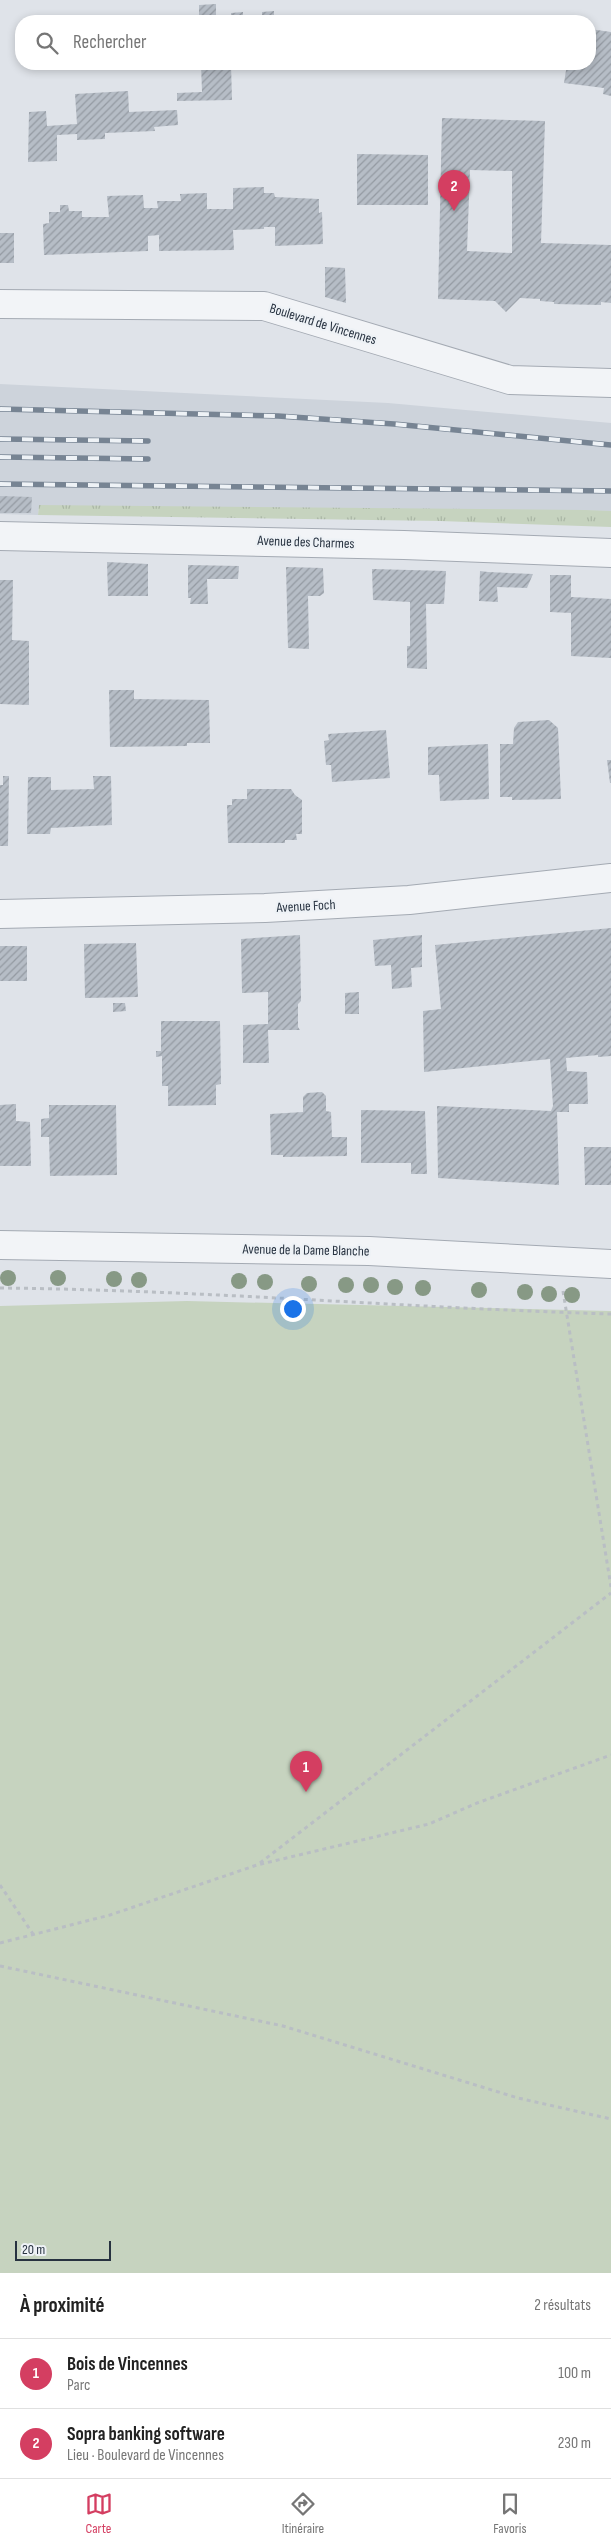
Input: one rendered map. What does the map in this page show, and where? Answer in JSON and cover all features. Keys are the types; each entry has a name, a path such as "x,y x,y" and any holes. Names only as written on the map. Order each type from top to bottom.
{"street":[{"name":"Boulevard de Vincennes","path":"0,304 264,306 510,380 611,383"},
{"name":"Avenue des Charmes","path":"0,536 404,545 611,553"},
{"name":"Avenue Foch","path":"0,914 265,908 409,900 611,878"},
{"name":"Avenue de la Dame Blanche","path":"0,1245 368,1251 611,1264"}],"path":[{"path":"559,1261 611,1587"},
{"path":"0,1288 126,1289 347,1300 507,1312 611,1314"},
{"path":"257,1865 611,1593"},
{"path":"0,1943 110,1915 257,1865 429,1824 477,1803 611,1755"},
{"path":"0,1885 33,1935"},
{"path":"0,1966 283,2026 518,2098 611,2119"}],"shaded area":[{"path":"0,384 388,403 611,423 611,511 39,506 38,515 0,514"}],"green space":[{"path":"39,505 586,510 611,511 611,527 440,521 38,515"},
{"path":"187,1301 611,1311 611,2273 0,2273 0,1306"}],"building":[{"path":"216,4 216,15 199,15 199,5"},
{"path":"274,11 274,15 262,15 262,12"},
{"path":"243,12 243,15 231,15 231,13"},
{"path":"596,30 611,32 611,96 603,94 604,88 564,83 566,70 596,70"},
{"path":"201,70 231,70 232,100 177,101 177,93 202,92"},
{"path":"128,91 129,112 177,110 178,125 154,127 155,131 105,133 105,139 77,140 77,134 57,135 57,161 28,162 29,112 46,111 47,126 77,124 75,94"},
{"path":"442,118 545,121 541,243 611,245 611,303 601,302 601,305 554,304 554,302 540,301 540,299 520,298 506,312 495,301 438,299","holes":["470,170 512,171 512,253 467,251"]},
{"path":"357,154 428,155 428,205 357,205"},
{"path":"264,187 264,193 274,193 275,197 319,199 319,213 322,212 323,244 275,246 275,227 264,227 264,229 233,230 234,250 159,251 159,235 148,236 148,251 44,255 43,224 49,223 49,212 60,212 60,205 68,205 69,211 82,211 82,217 109,217 107,196 143,195 144,208 158,208 157,201 181,201 180,194 207,193 207,209 233,209 233,188"},
{"path":"0,233 14,233 14,263 0,263"},
{"path":"325,267 345,268 346,303 325,297"},
{"path":"0,496 32,497 31,513 0,513"},
{"path":"107,562 148,564 148,596 108,596"},
{"path":"188,565 239,566 238,579 207,579 208,604 190,604 191,598 188,598"},
{"path":"286,567 323,568 324,593 320,596 308,596 309,649 288,648"},
{"path":"372,569 446,571 444,604 426,604 427,669 407,668 407,646 410,646 410,602 373,600"},
{"path":"480,571 533,574 527,588 497,587 498,602 479,601"},
{"path":"550,575 571,575 571,597 611,599 611,658 571,656 571,613 550,612"},
{"path":"0,580 13,580 12,640 29,641 29,705 0,704"},
{"path":"109,690 134,690 134,699 209,700 210,743 187,743 187,746 110,747"},
{"path":"549,720 558,728 561,799 512,800 512,797 500,797 500,744 513,744 514,728 518,722"},
{"path":"386,730 390,778 332,782 331,765 326,765 324,741 329,740 328,734"},
{"path":"488,744 489,799 440,801 439,775 428,775 428,747"},
{"path":"607,760 611,760 611,783 610,783"},
{"path":"3,776 9,776 8,846 0,846 0,785 3,785"},
{"path":"93,776 111,776 112,825 51,828 50,834 27,834 28,777 51,777 51,790 94,789"},
{"path":"247,789 291,789 302,800 302,834 296,834 297,840 285,840 285,843 228,843 227,805 232,805 232,799 247,799"},
{"path":"611,928 611,1056 598,1057 598,1055 566,1058 567,1071 587,1072 588,1104 569,1104 569,1112 557,1112 559,1185 438,1178 437,1106 551,1111 553,1106 550,1059 424,1072 423,1011 441,1009 435,945"},
{"path":"300,935 301,1001 298,1004 298,1027 300,1030 268,1030 269,1063 243,1063 243,1025 268,1024 268,992 242,993 241,939"},
{"path":"422,935 422,967 411,968 412,987 392,989 391,965 375,966 373,940"},
{"path":"136,943 138,997 85,998 84,944"},
{"path":"0,946 27,946 27,981 0,981"},
{"path":"359,992 359,1014 345,1014 345,993"},
{"path":"113,1003 125,1003 126,1011 113,1012"},
{"path":"161,1021 220,1021 221,1084 216,1085 216,1105 168,1106 168,1086 162,1086 162,1056 156,1057 156,1051 161,1051"},
{"path":"322,1092 326,1096 326,1111 331,1112 332,1137 347,1137 347,1156 283,1157 283,1155 271,1155 270,1114 303,1112 303,1097 307,1093"},
{"path":"16,1104 16,1121 30,1122 31,1166 0,1166 0,1105"},
{"path":"49,1105 116,1105 117,1175 50,1176 49,1137 41,1137 41,1119 49,1118"},
{"path":"361,1110 425,1111 427,1174 411,1174 411,1163 361,1163"},
{"path":"584,1147 611,1147 611,1185 585,1185"}],"railway":[{"path":"0,409 278,416 394,424 611,445"},
{"path":"0,439 148,441"},
{"path":"0,457 148,459"},
{"path":"0,484 611,491"}],"place":[{"name":"Sopra banking software","path":"454,211"},
{"name":"Bois de Vincennes","path":"306,1792"}]}
